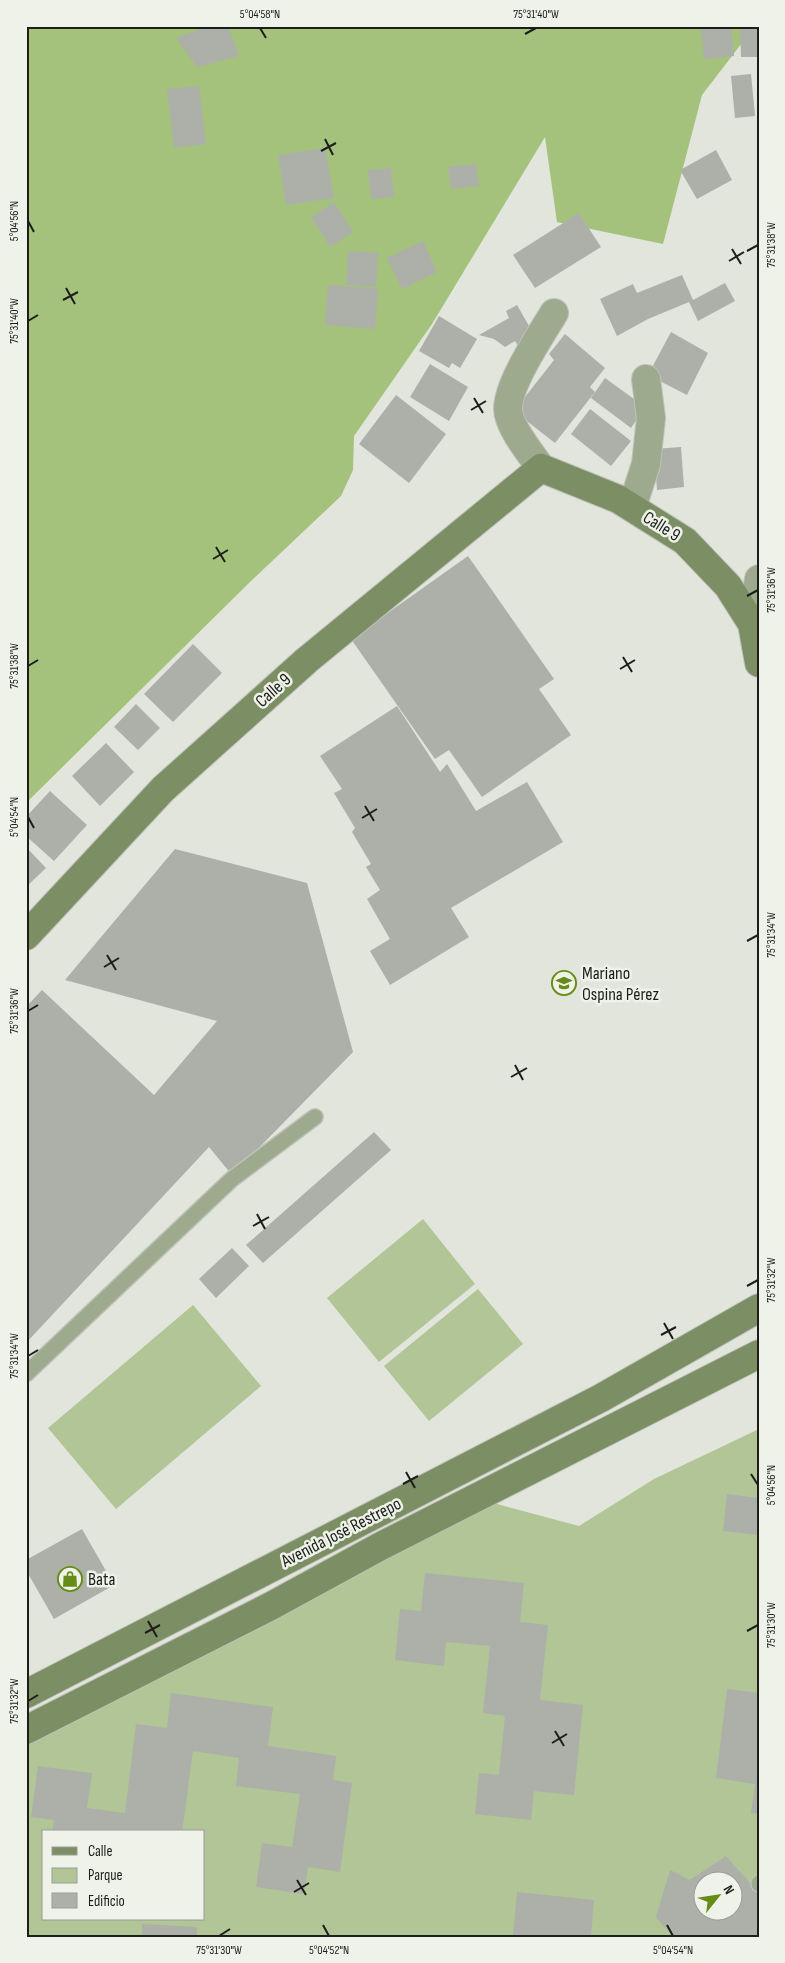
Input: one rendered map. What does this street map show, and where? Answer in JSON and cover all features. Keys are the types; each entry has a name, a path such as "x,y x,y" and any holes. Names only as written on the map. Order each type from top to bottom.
{"main road":[{"name":"Calle 9","path":"26,936 163,789 307,660 541,468 618,499 685,540 728,586 752,624"},
{"path":"752,624 759,664"},
{"name":"Avenida José Restrepo","path":"26,1694 601,1398 759,1308"},
{"name":"Avenida José Restrepo","path":"26,1730 271,1606 381,1546 759,1354"}],"street":[{"path":"541,468 518,436 508,409 512,390 524,364 554,312"},
{"path":"632,507 646,464 651,418 646,379"},
{"path":"752,624 759,579"}],"lane":[{"path":"26,1374 232,1179 315,1117"}],"green space":[{"path":"26,26 755,26 702,95 663,244 557,222 545,137 432,324 354,436 353,470 341,496 250,582 26,803"},
{"path":"423,1219 475,1284 379,1362 327,1298"},
{"path":"478,1289 523,1344 429,1421 384,1366"},
{"path":"193,1305 261,1386 116,1509 48,1428"},
{"path":"759,1429 759,1937 26,1937 26,1730 475,1498 579,1526 654,1479"}],"building":[{"path":"209,26 228,26 239,56 197,67 176,38"},
{"path":"701,26 731,26 734,56 704,59"},
{"path":"740,26 759,26 759,57 741,57"},
{"path":"751,74 755,116 735,118 731,76"},
{"path":"199,86 206,144 174,148 167,89"},
{"path":"325,148 334,198 286,205 278,155"},
{"path":"716,150 732,180 697,199 680,170"},
{"path":"476,164 479,186 451,189 448,167"},
{"path":"391,168 394,197 371,199 368,170"},
{"path":"334,202 353,232 330,247 311,217"},
{"path":"579,213 601,247 535,288 513,255"},
{"path":"423,241 437,272 402,289 387,258"},
{"path":"348,251 378,253 376,287 346,285"},
{"path":"682,275 693,300 725,283 735,301 698,321 689,302 648,319 617,336 600,299 633,284 637,293"},
{"path":"328,285 378,289 375,329 325,325"},
{"path":"517,305 533,333 520,349 515,341 505,347 494,339 479,335 509,318 506,311"},
{"path":"439,316 477,339 460,368 452,363 449,368 419,351"},
{"path":"671,332 708,353 687,395 648,375"},
{"path":"565,334 605,368 590,387 595,392 555,443 514,411 554,360 549,354"},
{"path":"430,364 468,387 449,421 410,397"},
{"path":"605,378 645,407 631,428 591,398"},
{"path":"396,395 446,434 409,483 359,444"},
{"path":"590,409 631,441 611,466 571,434"},
{"path":"681,447 684,487 657,490 654,449"},
{"path":"468,556 554,679 539,689 571,735 482,797 449,750 435,759 351,639"},
{"path":"193,644 222,673 173,722 144,694"},
{"path":"136,704 160,728 138,750 114,727"},
{"path":"397,706 440,772 447,764 476,811 527,782 563,842 451,908 469,937 390,985 370,951 390,939 367,899 380,890 366,867 371,864 352,832 355,828 334,793 342,789 320,756"},
{"path":"106,743 134,772 100,806 72,776"},
{"path":"50,791 87,825 54,861 26,836 26,817"},
{"path":"26,847 46,868 26,887"},
{"path":"175,849 307,883 353,1052 232,1175 209,1147 26,1343 26,1007 42,990 154,1095 217,1021 65,980"},
{"path":"374,1132 391,1150 263,1263 246,1245"},
{"path":"232,1248 249,1266 216,1298 199,1279"},
{"path":"727,1494 759,1498 759,1535 723,1531"},
{"path":"82,1529 114,1585 54,1619 26,1570 26,1560"},
{"path":"425,1573 524,1583 520,1622 548,1625 540,1700 583,1705 574,1795 534,1791 531,1820 475,1814 479,1773 499,1775 505,1716 483,1713 490,1646 446,1642 444,1666 395,1660 400,1609 421,1611"},
{"path":"727,1689 759,1693 759,1814 751,1813 755,1784 716,1778"},
{"path":"171,1693 273,1707 268,1746 336,1756 333,1780 352,1783 340,1872 308,1867 304,1894 256,1887 262,1843 292,1847 300,1794 236,1786 239,1758 193,1751 182,1830 52,1830 54,1820 31,1817 38,1766 92,1773 87,1808 125,1813 136,1724 167,1728"},
{"path":"726,1856 738,1870 705,1870"},
{"path":"670,1870 690,1880 692,1879 692,1920 742,1920 742,1874 759,1893 759,1937 673,1937 656,1917"},
{"path":"517,1892 594,1900 591,1937 513,1937"},
{"path":"142,1924 197,1927 197,1937 142,1937"}],"place":[{"name":"Mariano Ospina Pérez","path":"564,983"},
{"name":"Bata","path":"70,1579"}]}
